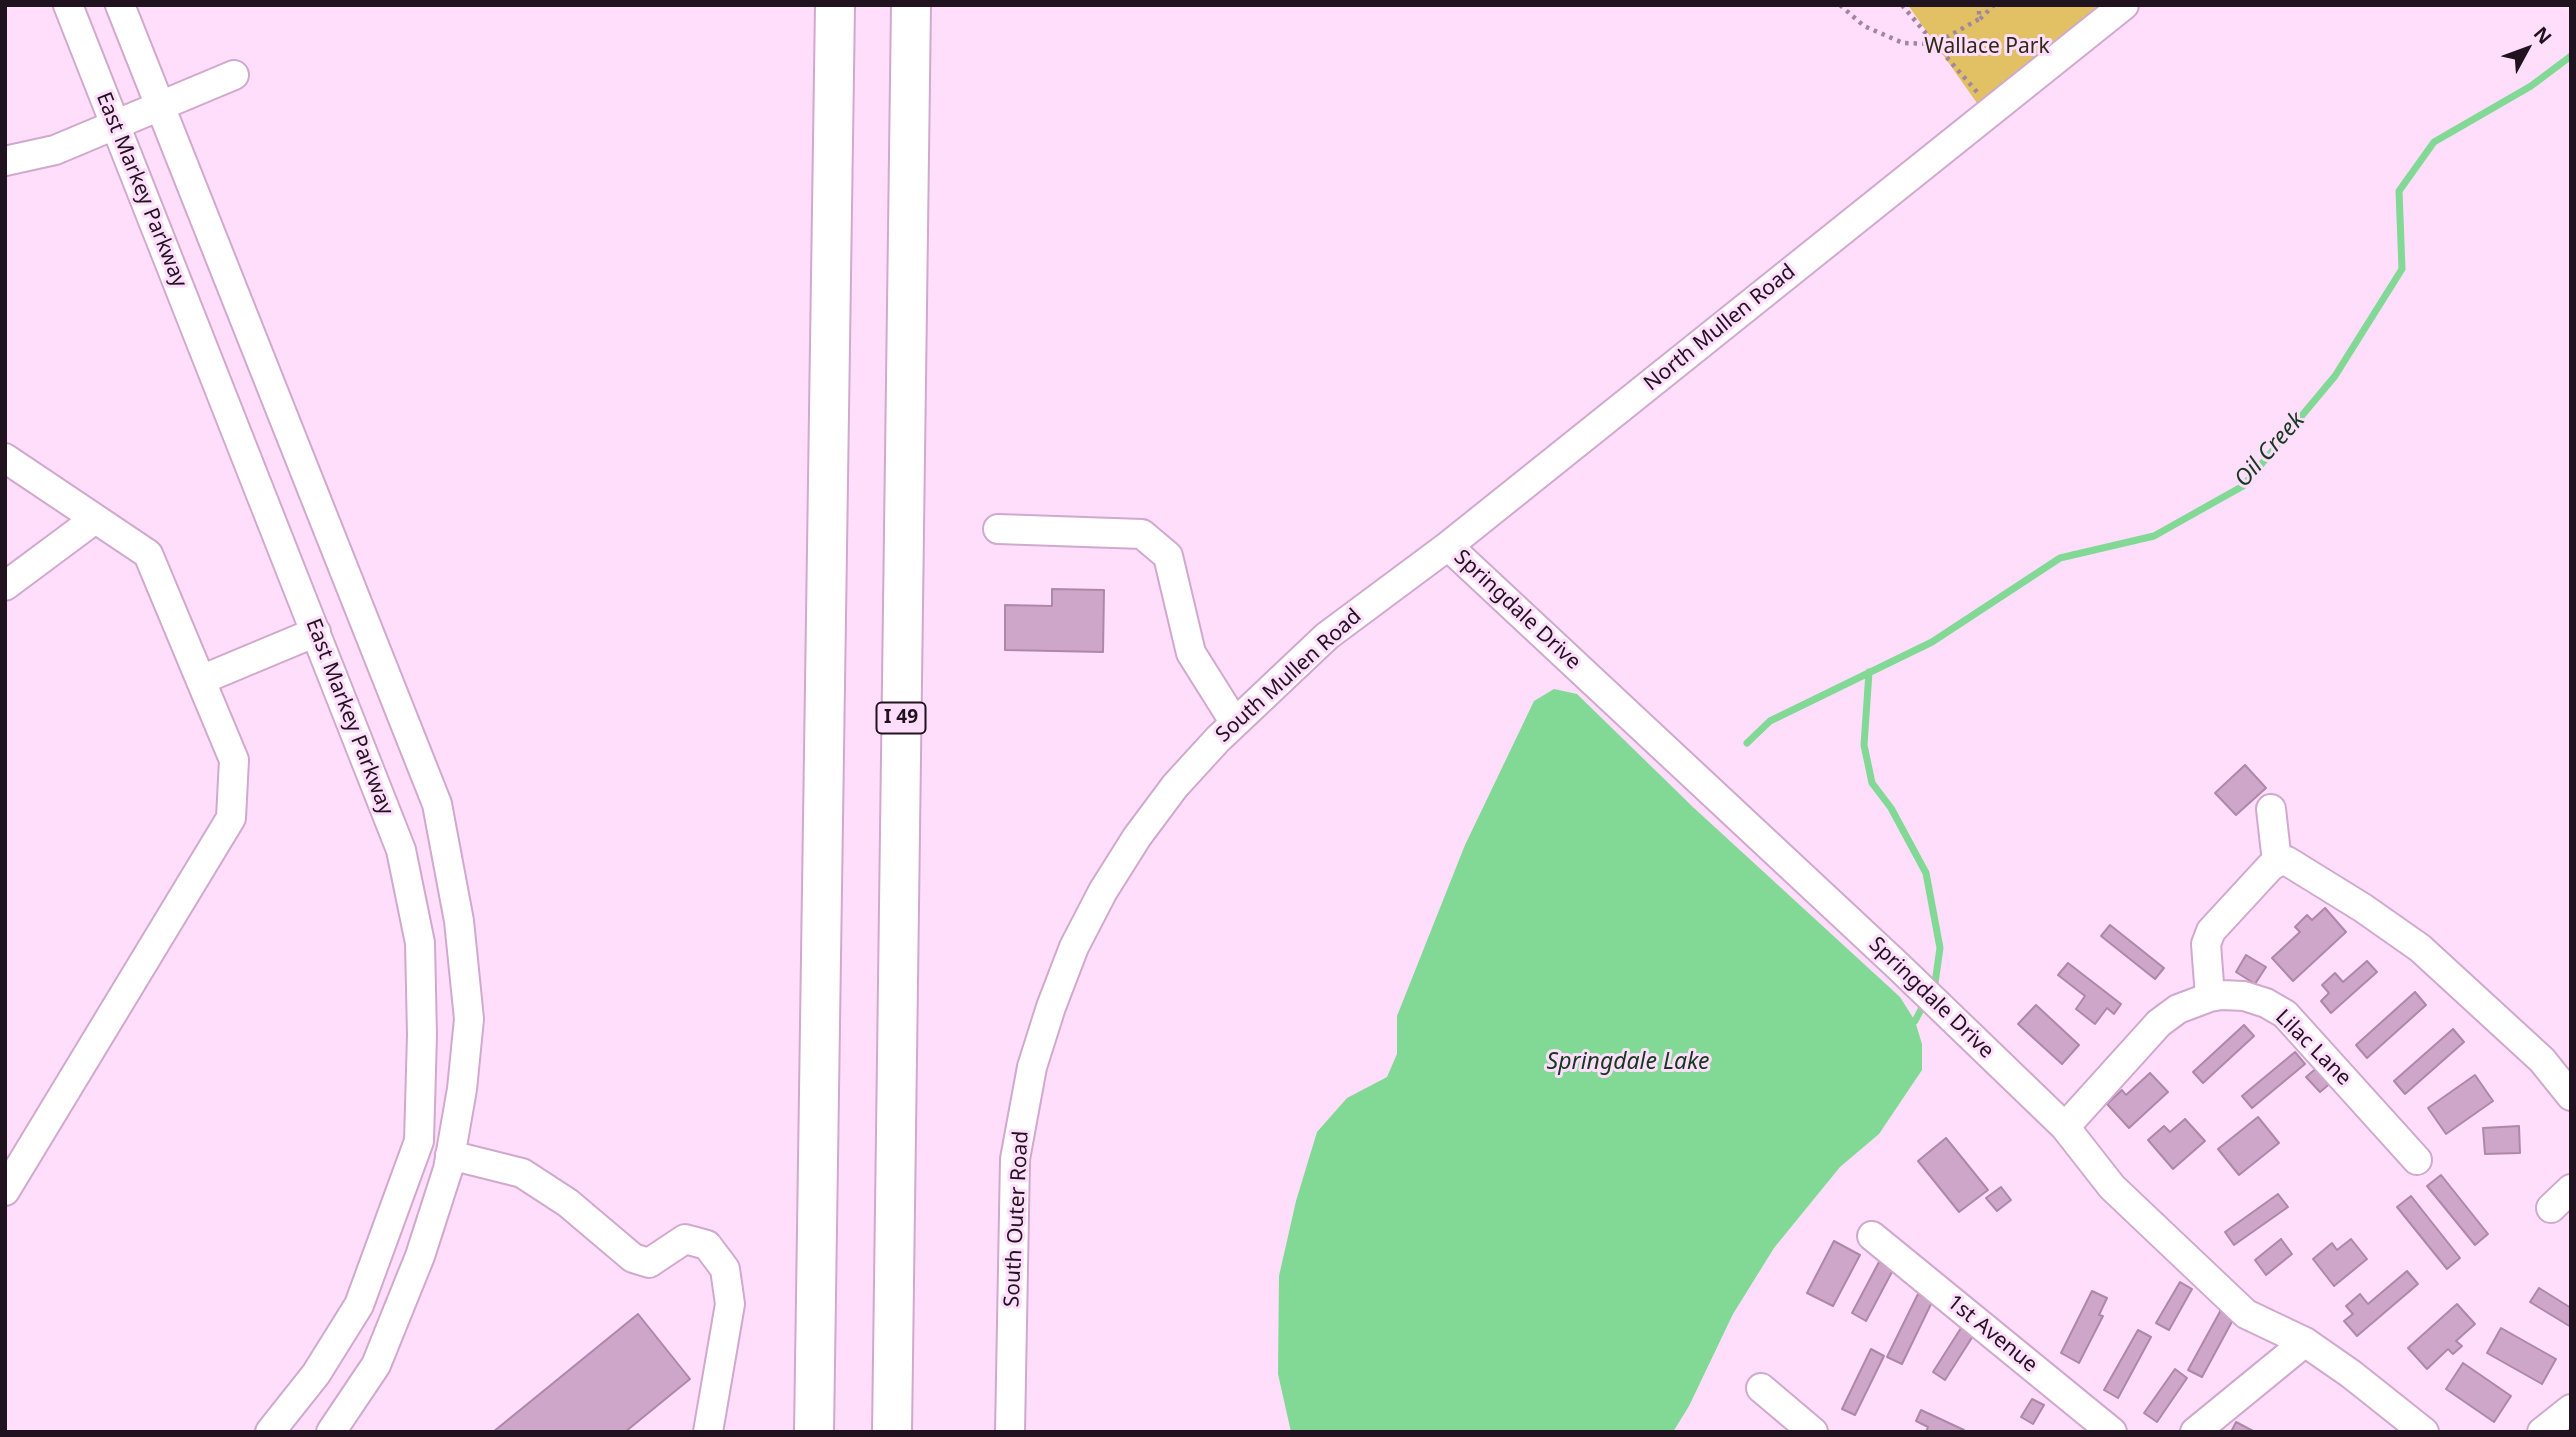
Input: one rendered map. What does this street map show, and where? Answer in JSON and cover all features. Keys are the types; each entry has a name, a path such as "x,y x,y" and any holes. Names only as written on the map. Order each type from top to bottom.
{"highway":[{"path":"814,1432 835,5"},
{"name":"I 49","path":"892,1432 911,5"}],"street":[{"name":"East Markey Parkway","path":"68,5 401,850 420,943 422,1035 419,1141 359,1305 316,1374 270,1432"},
{"path":"121,5 437,804 458,920 469,1019 462,1089 450,1155 420,1256 376,1365 331,1432"},
{"path":"1992,110 2124,5"},
{"path":"5,161 55,150 233,75"},
{"name":"North Mullen Road","path":"1448,546 1992,110"},
{"path":"5,458 148,554 234,760 231,818 5,1191"},
{"path":"5,586 95,519"},
{"path":"998,529 1142,534 1168,556 1191,653 1235,723"},
{"name":"South Mullen Road","path":"1199,759 1327,636 1448,546"},
{"name":"Springdale Drive","path":"1448,546 1898,966 2065,1127 2112,1187 2246,1314 2305,1342 2351,1374 2424,1432"},
{"path":"201,680 316,632"},
{"name":"South Outer Road","path":"1010,1432 1015,1158 1032,1067 1074,947 1103,891 1137,837 1199,759"},
{"path":"2271,810 2277,862"},
{"path":"2210,997 2206,944 2211,931 2270,867 2277,862 2287,861 2393,927 2420,948 2542,1060 2571,1096"},
{"name":"Lilac Lane","path":"2065,1127 2160,1023 2178,1009 2210,997 2245,996 2266,1003 2285,1014 2417,1160"},
{"path":"450,1155 522,1173 568,1203 633,1258 649,1263 685,1239 707,1245 725,1269 730,1304 708,1432"},
{"name":"1st Avenue","path":"1872,1237 2112,1432"},
{"path":"2195,1432 2305,1342"},
{"path":"1761,1388 1813,1432"},
{"path":"2542,1432 2571,1409"}],"path":[{"path":"1840,5 1864,26 1903,43 1935,44 1979,19 1994,5"},
{"path":"1902,5 1992,110"},
{"path":"1979,5 1979,19"}],"green space":[{"name":"Wallace Park","path":"1908,5 2105,5 1979,106"}],"water":[{"name":"Springdale Lake","path":"1554,689 1577,694 1694,808 1900,997 1915,1021 1922,1044 1922,1070 1879,1134 1840,1167 1774,1248 1733,1314 1689,1406 1673,1432 1291,1432 1278,1374 1279,1276 1296,1201 1317,1132 1347,1098 1387,1077 1397,1054 1397,1016 1465,845 1534,701"}],"building":[{"path":"1052,589 1104,590 1103,652 1005,650 1005,605 1052,606"},
{"path":"2245,765 2266,788 2236,815 2215,793"},
{"path":"2325,908 2346,932 2293,981 2272,958 2300,932 2295,927 2307,915 2312,920"},
{"path":"2110,925 2164,968 2155,979 2101,936"},
{"path":"2246,955 2266,967 2255,984 2236,972"},
{"path":"2367,961 2377,972 2331,1013 2321,1001 2329,993 2322,985 2335,973 2343,982"},
{"path":"2068,963 2121,1004 2114,1014 2107,1008 2095,1024 2076,1009 2085,996 2058,975"},
{"path":"2415,992 2426,1005 2367,1058 2356,1045"},
{"path":"2036,1005 2079,1045 2062,1064 2018,1024"},
{"path":"2244,1025 2254,1036 2203,1083 2193,1072"},
{"path":"2453,1029 2464,1042 2405,1094 2394,1081"},
{"path":"2295,1052 2305,1064 2252,1108 2242,1096"},
{"path":"2319,1066 2333,1081 2320,1092 2306,1077"},
{"path":"2150,1073 2168,1092 2129,1128 2107,1104 2122,1090 2126,1095"},
{"path":"2475,1075 2493,1101 2446,1134 2428,1108"},
{"path":"2258,1117 2279,1143 2239,1175 2218,1149"},
{"path":"2185,1119 2205,1141 2173,1169 2148,1140 2164,1126 2170,1132"},
{"path":"2519,1126 2520,1153 2485,1154 2483,1128"},
{"path":"1946,1138 1988,1190 1959,1212 1918,1161"},
{"path":"2441,1175 2488,1234 2475,1245 2427,1186"},
{"path":"2001,1187 2011,1200 1997,1211 1986,1198"},
{"path":"2278,1194 2288,1207 2234,1245 2225,1232"},
{"path":"2411,1196 2460,1258 2447,1269 2397,1207"},
{"path":"2281,1239 2292,1254 2266,1275 2255,1260"},
{"path":"2351,1239 2367,1259 2334,1286 2313,1259 2332,1243 2337,1250"},
{"path":"1834,1241 1860,1255 1833,1306 1807,1293"},
{"path":"1879,1262 1893,1270 1866,1321 1852,1313"},
{"path":"2407,1271 2418,1284 2357,1336 2344,1321 2353,1314 2346,1306 2360,1294 2368,1304"},
{"path":"2180,1282 2192,1289 2169,1330 2156,1323"},
{"path":"2539,1288 2571,1308 2571,1327 2530,1302"},
{"path":"2092,1291 2107,1298 2099,1315 2103,1316 2079,1363 2061,1353"},
{"path":"1918,1294 1932,1302 1902,1364 1887,1357"},
{"path":"2457,1304 2475,1324 2456,1341 2462,1346 2453,1354 2448,1349 2427,1369 2408,1348"},
{"path":"2222,1308 2235,1316 2202,1377 2188,1370"},
{"path":"638,1314 690,1379 625,1432 493,1432"},
{"path":"1961,1328 1973,1336 1945,1380 1933,1372"},
{"path":"2501,1328 2556,1359 2542,1384 2487,1353"},
{"path":"2138,1330 2151,1337 2118,1398 2104,1390"},
{"path":"1871,1349 1884,1356 1855,1415 1842,1409"},
{"path":"2463,1363 2511,1396 2494,1422 2446,1389"},
{"path":"2175,1369 2187,1378 2157,1422 2144,1413"},
{"path":"2032,1399 2044,1405 2033,1424 2021,1417"},
{"path":"1921,1410 1964,1430 1926,1432 1928,1427 1916,1421"},
{"path":"2236,1422 2255,1432 2231,1432"}],"waterway":[{"name":"Oil Creek","path":"1747,743 1770,721 1932,642 2060,558 2154,536 2243,486 2335,376 2402,269 2399,191 2434,142 2531,86 2571,56"},
{"path":"1869,672 1864,745 1872,783 1891,808 1926,873 1940,948 1935,983 1931,989"},
{"path":"1915,1021 1926,1000"}]}
